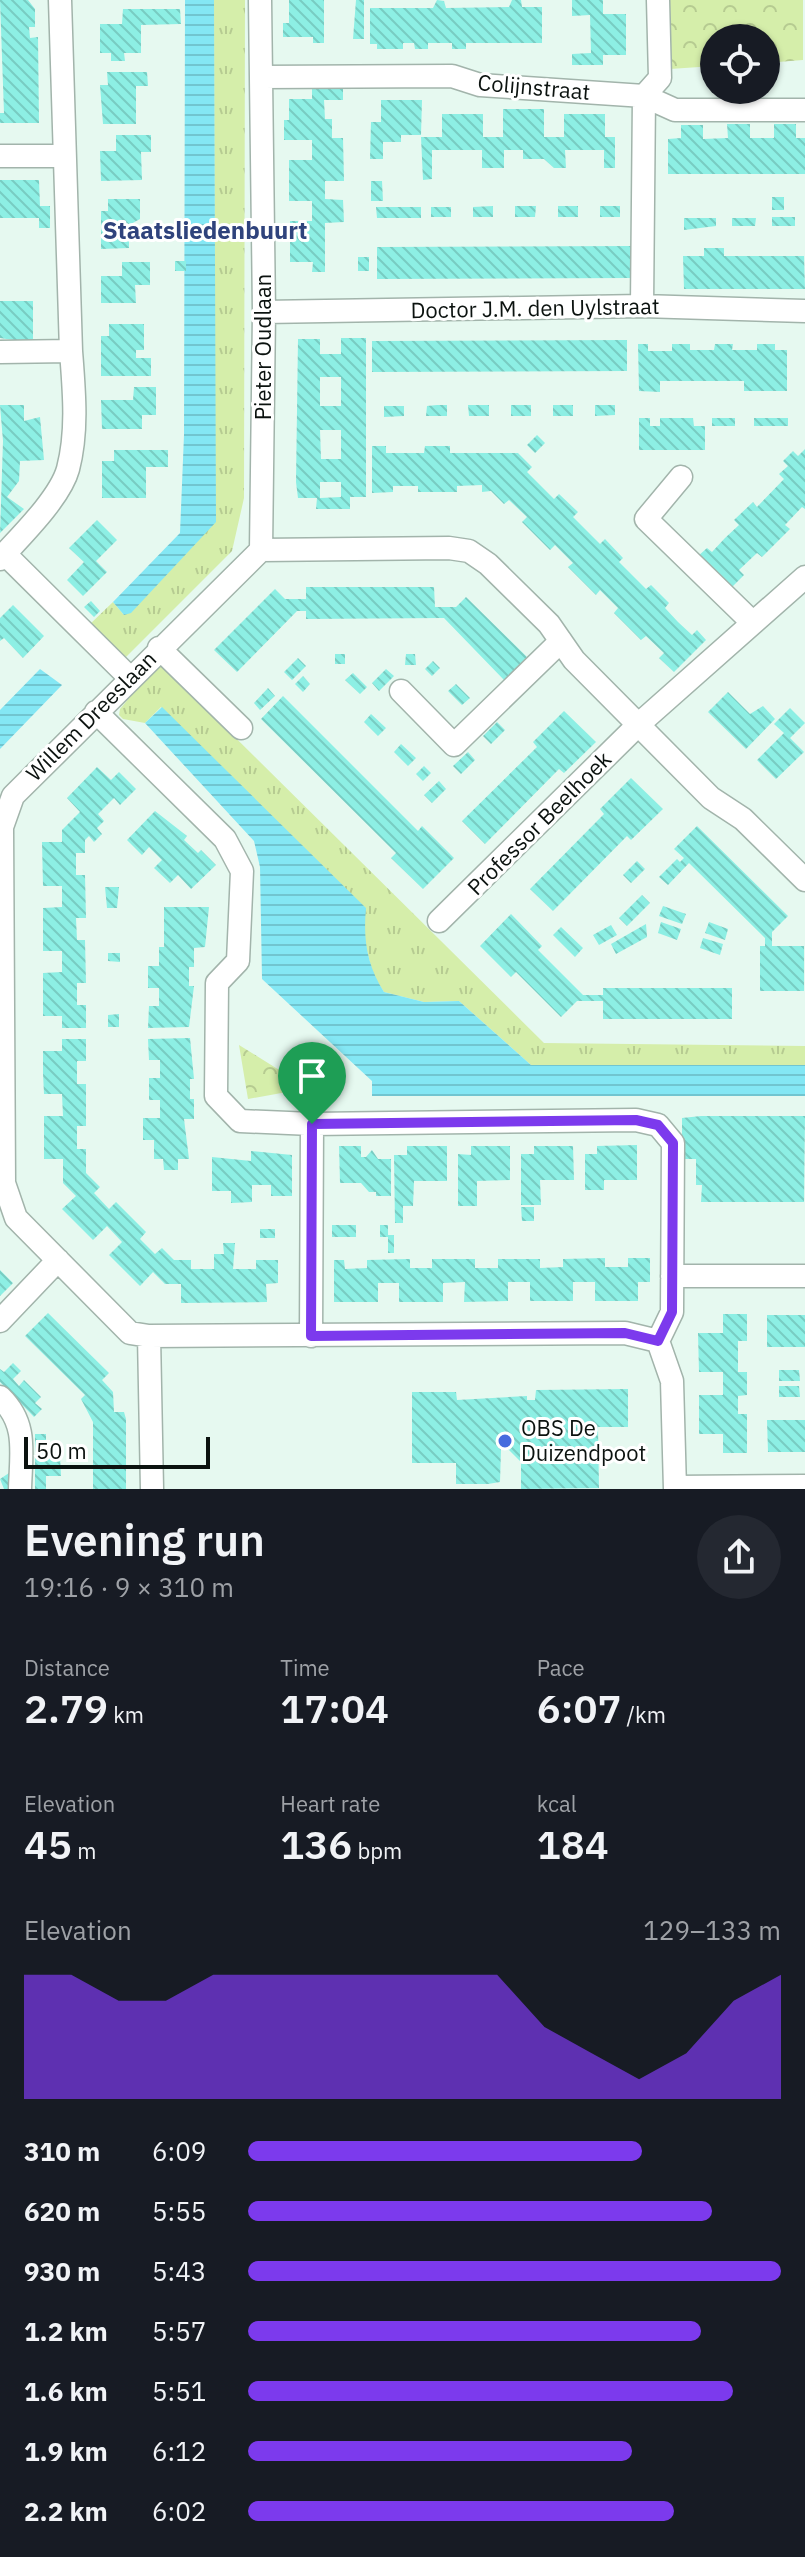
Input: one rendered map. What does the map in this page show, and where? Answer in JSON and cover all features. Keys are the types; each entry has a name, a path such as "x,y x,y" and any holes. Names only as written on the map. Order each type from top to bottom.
{"street":[{"path":"60,0 71,351 76,411 67,472 34,521 3,556 129,677"},
{"name":"Pieter Oudlaan","path":"260,0 264,312 261,550"},
{"path":"642,306 644,96 660,78 658,0"},
{"name":"Colijnstraat","path":"261,77 452,76 480,85 644,96 675,110 805,110"},
{"path":"0,156 64,156"},
{"name":"Doctor J.M. den Uylstraat","path":"264,312 642,306 805,311"},
{"path":"0,352 71,351"},
{"path":"681,477 646,519 753,623"},
{"path":"261,550 449,548 469,551 549,624 574,660 711,798 743,819 805,880"},
{"name":"Willem Dreeslaan","path":"261,550 129,677 13,796 2,827 2,957 4,1183 16,1218 130,1333 149,1336 625,1333 658,1341"},
{"path":"639,724 805,577"},
{"path":"401,691 454,745 561,641"},
{"path":"159,648 241,728"},
{"path":"96,712 225,839 242,871 238,961 217,983 216,1096 240,1121 312,1124 636,1120 658,1125 673,1143 672,1312 658,1341 672,1381 675,1488 805,1486"},
{"name":"Professor Beelhoek","path":"439,921 639,724"},
{"path":"311,1336 312,1124"},
{"path":"0,1321 58,1260"},
{"path":"672,1276 805,1276"},
{"path":"149,1336 152,1489"},
{"path":"0,1397 15,1412 21,1432 20,1489"}],"green space":[{"path":"214,0 245,0 244,498 232,551 122,661 88,626 113,602 124,615 215,522"},
{"path":"669,0 803,0 803,60 780,62 780,24 700,24 700,67 670,69"},
{"path":"159,662 544,1043 805,1046 805,1065 531,1065 459,1001 424,1002 384,992 373,975 363,935 161,707 145,723 123,719 119,715 120,709"},
{"path":"239,1045 284,1073 287,1092 248,1099"}],"water":[{"path":"185,0 214,0 216,522 131,613 124,615 113,602 180,533 184,435"},
{"path":"40,669 62,685 0,749 0,710"},
{"path":"162,707 366,908 368,952 384,992 424,1002 459,1001 531,1065 805,1065 805,1096 372,1096 372,1081 262,979 260,867 254,841 145,723"}],"building":[{"path":"0,0 28,0 35,9 35,27 29,27 30,38 38,37 39,123 0,123 0,113 4,113"},
{"path":"289,0 324,0 324,43 313,43 313,37 283,37 283,23 289,23"},
{"path":"356,0 364,0 364,39 353,39"},
{"path":"437,0 444,1 446,8 509,7 512,0 521,0 522,7 542,7 542,43 466,43 466,49 452,49 452,43 428,43 428,49 415,49 414,43 403,43 403,49 377,49 377,44 370,44 370,8 433,8"},
{"path":"572,0 603,0 603,14 626,14 626,55 603,55 603,65 572,65 572,54 591,53 590,15 572,16"},
{"path":"123,9 180,9 181,24 141,25 141,53 124,53 125,61 111,61 111,53 100,53 100,24 122,24"},
{"path":"107,72 147,72 148,86 136,86 136,124 103,124 100,85 108,85"},
{"path":"312,89 343,89 343,100 324,100 325,119 332,119 332,138 343,138 344,181 325,181 325,199 343,200 344,222 325,223 325,272 312,272 313,262 290,262 290,221 312,221 312,201 289,201 289,160 312,160 312,140 284,140 284,120 289,120 289,99 312,99"},
{"path":"381,100 422,100 421,135 401,135 401,142 383,142 383,159 370,159 371,122 381,122"},
{"path":"503,109 544,109 544,137 564,137 564,114 605,114 605,137 615,137 615,168 604,168 604,150 565,150 566,168 554,168 544,159 523,159 523,150 504,150 504,168 482,168 482,150 432,150 432,179 423,180 421,137 442,137 442,114 483,114 483,137 503,137"},
{"path":"727,124 750,124 750,138 774,138 774,124 796,124 796,138 805,138 805,174 668,174 668,139 681,138 681,125 703,125 703,139 728,138"},
{"path":"116,135 151,135 151,152 141,152 142,180 101,181 100,151 116,151"},
{"path":"0,180 39,180 40,206 50,206 50,228 39,228 39,218 0,218"},
{"path":"371,181 382,181 383,201 371,201"},
{"path":"772,197 784,197 784,210 772,210"},
{"path":"108,199 140,199 140,219 129,225 129,248 101,249 101,211 108,211"},
{"path":"493,206 493,217 473,217 473,207"},
{"path":"515,206 536,206 535,217 515,217"},
{"path":"558,206 578,206 578,217 558,217"},
{"path":"600,206 620,206 620,217 600,217"},
{"path":"376,207 421,207 421,218 377,218"},
{"path":"431,207 451,207 451,217 431,217"},
{"path":"772,217 795,217 795,226 772,226"},
{"path":"684,218 716,218 716,226 684,230"},
{"path":"732,218 756,218 755,226 732,226"},
{"path":"632,246 632,278 377,279 377,247"},
{"path":"704,248 724,248 724,256 804,256 805,289 684,289 683,256 704,256"},
{"path":"358,257 369,257 369,271 358,271"},
{"path":"175,261 186,261 186,271 175,271"},
{"path":"122,262 150,262 150,285 135,285 136,303 101,303 101,276 122,276"},
{"path":"0,301 33,301 33,343 0,338"},
{"path":"109,324 144,324 144,350 136,350 136,358 151,358 151,376 101,376 101,336 109,336"},
{"path":"341,338 366,338 366,497 350,497 350,509 316,509 317,498 298,498 296,482 298,339 320,339 320,354 341,354","holes":["320,377 341,377 341,406 320,406","320,430 341,430 341,459 321,459","320,482 341,482 341,497 320,498"]},
{"path":"627,340 627,371 372,372 372,341"},
{"path":"638,344 648,344 648,351 672,351 672,344 690,344 690,350 714,350 715,344 733,344 732,350 757,350 757,344 775,344 775,350 787,350 787,391 744,391 744,381 660,381 660,392 639,391"},
{"path":"134,387 156,387 156,415 142,415 142,429 102,429 101,400 133,400"},
{"path":"0,405 24,405 24,421 40,417 44,460 20,461 19,481 7,497 24,509 0,533 3,441"},
{"path":"447,405 447,416 426,416 427,406"},
{"path":"468,405 489,405 489,416 469,416"},
{"path":"511,405 531,405 531,416 511,416"},
{"path":"553,405 573,405 573,416 553,416"},
{"path":"595,405 615,405 615,415 595,416"},
{"path":"384,406 404,406 404,416 384,417"},
{"path":"639,418 650,418 650,426 660,426 660,418 693,418 694,426 705,426 705,450 639,450"},
{"path":"712,418 735,418 735,426 712,426"},
{"path":"754,418 788,418 788,426 754,426"},
{"path":"537,435 545,443 535,453 527,445"},
{"path":"372,446 386,446 386,453 424,453 425,446 450,446 450,453 518,453 532,467 527,472 554,499 559,494 578,512 573,517 600,544 605,539 623,558 619,562 646,589 651,585 669,603 665,608 678,622 692,635 697,630 706,640 674,672 659,658 664,653 646,636 641,640 614,613 618,608 600,590 596,595 568,567 573,563 555,545 550,550 522,522 527,517 509,500 504,504 491,491 482,492 482,485 457,486 457,492 418,492 418,486 393,486 393,492 372,493"},
{"path":"805,449 805,509 802,507 785,525 790,529 762,557 757,553 739,570 744,575 730,589 697,557 707,548 712,552 739,525 734,520 753,502 757,507 784,479 779,474 788,466 783,461 793,451 798,456"},
{"path":"114,450 168,450 168,467 146,467 146,498 102,498 102,461 114,461"},
{"path":"97,520 117,540 96,561 107,572 83,596 67,580 84,562 69,548"},
{"path":"306,587 434,587 435,607 456,607 466,597 527,657 504,680 444,618 306,619 306,611 297,611 237,672 214,650 275,589 285,599 306,599"},
{"path":"91,601 100,611 94,617 84,607"},
{"path":"13,605 44,636 23,658 4,638 0,641 0,618"},
{"path":"335,654 345,654 345,664 335,664"},
{"path":"406,654 415,654 416,665 405,665"},
{"path":"298,658 306,666 292,680 284,672"},
{"path":"433,661 440,668 432,676 425,669"},
{"path":"386,669 394,676 379,691 372,683"},
{"path":"353,673 367,687 360,694 345,680"},
{"path":"303,676 310,684 303,692 295,684"},
{"path":"456,684 470,698 462,705 448,691"},
{"path":"268,688 275,696 260,710 254,703"},
{"path":"728,692 750,714 763,706 775,719 746,749 708,712"},
{"path":"283,696 418,831 422,826 454,858 423,889 391,858 396,853 261,719"},
{"path":"790,708 805,723 790,738 804,752 776,779 757,760 784,733 774,724"},
{"path":"564,711 596,742 564,773 559,769 485,844 462,821 537,747 533,742"},
{"path":"371,714 386,728 378,736 364,722"},
{"path":"497,722 505,730 491,744 483,736"},
{"path":"401,744 416,758 408,766 394,752"},
{"path":"468,752 475,760 461,774 453,766"},
{"path":"424,766 431,773 423,781 416,774"},
{"path":"97,767 111,780 119,772 136,789 120,805 114,798 98,814 104,821 97,828 102,834 94,842 89,836 85,840 85,853 76,853 76,875 85,875 86,918 76,918 77,940 85,940 86,983 77,983 77,1005 86,1005 86,1028 62,1028 62,1016 43,1016 43,973 62,972 62,951 43,951 43,908 62,907 62,886 43,886 42,842 62,842 62,830 80,812 67,798"},
{"path":"631,778 663,809 631,840 627,836 553,911 530,889 604,814 600,809"},
{"path":"439,781 446,789 432,803 424,795"},
{"path":"155,811 187,836 184,840 198,853 201,850 216,865 191,889 178,875 170,883 154,868 162,860 149,847 142,855 127,840"},
{"path":"697,826 788,916 772,932 772,946 804,946 804,991 760,991 760,946 765,946 765,938 689,863 668,885 659,877 677,859 680,862 684,858 674,849"},
{"path":"637,861 645,869 631,883 623,875"},
{"path":"105,887 119,887 117,908 107,908"},
{"path":"642,895 650,903 627,926 619,918"},
{"path":"663,906 686,914 682,924 659,916"},
{"path":"164,907 209,907 205,947 194,948 194,967 189,967 189,986 194,986 189,1027 148,1028 149,1006 159,1006 159,988 148,988 148,966 159,966 159,947 164,947"},
{"path":"511,914 542,946 538,950 583,995 603,995 603,988 732,988 732,1019 603,1019 603,1001 577,1001 561,1017 516,972 511,977 480,946"},
{"path":"661,922 681,929 677,940 658,933"},
{"path":"709,922 728,929 725,940 705,933"},
{"path":"646,924 647,937 616,954 611,944"},
{"path":"611,925 617,935 599,945 593,935"},
{"path":"561,927 583,948 575,957 553,935"},
{"path":"703,938 723,944 720,955 700,948"},
{"path":"108,953 120,953 120,962 108,961"},
{"path":"119,1014 119,1027 108,1027 108,1015"},
{"path":"190,1038 194,1079 190,1079 190,1099 194,1099 194,1119 184,1119 189,1159 178,1159 178,1170 164,1170 163,1159 154,1159 154,1140 143,1140 143,1118 160,1118 160,1100 149,1100 149,1078 160,1078 160,1060 149,1060 148,1039"},
{"path":"62,1039 86,1039 86,1061 77,1061 77,1084 86,1084 86,1126 77,1126 77,1149 86,1149 86,1173 100,1187 94,1193 109,1209 116,1202 146,1232 140,1239 155,1254 162,1248 174,1260 191,1260 191,1269 214,1269 214,1254 224,1254 223,1243 235,1243 233,1269 256,1269 256,1260 278,1260 278,1283 266,1284 267,1302 181,1303 181,1284 165,1284 153,1272 140,1286 109,1255 122,1242 107,1226 93,1240 62,1209 76,1196 63,1183 63,1159 44,1159 44,1116 63,1116 62,1094 44,1094 43,1051 62,1051"},
{"path":"805,1116 804,1202 701,1202 702,1185 696,1185 696,1159 682,1159 682,1118"},
{"path":"637,1145 637,1180 604,1180 604,1190 585,1190 585,1154 597,1154 597,1146"},
{"path":"339,1146 361,1146 361,1157 366,1157 372,1150 378,1159 391,1159 391,1196 376,1196 376,1192 369,1192 361,1183 340,1183"},
{"path":"407,1146 447,1146 447,1181 414,1181 413,1206 403,1206 403,1223 395,1223 394,1155 407,1155"},
{"path":"471,1146 510,1146 510,1180 477,1181 477,1206 458,1206 458,1154 471,1155"},
{"path":"534,1146 573,1146 574,1180 540,1180 541,1205 521,1205 521,1154 534,1154"},
{"path":"251,1151 292,1155 292,1196 271,1196 271,1185 252,1185 252,1202 231,1203 231,1191 212,1191 212,1157 251,1161"},
{"path":"521,1207 534,1207 534,1221 522,1221"},
{"path":"332,1225 356,1225 356,1237 332,1237"},
{"path":"380,1225 388,1225 388,1235 394,1235 394,1253 388,1253 388,1237 380,1237"},
{"path":"260,1229 275,1229 275,1238 260,1238"},
{"path":"605,1258 605,1267 628,1267 628,1258 650,1258 650,1282 638,1282 638,1301 595,1301 595,1282 573,1282 573,1301 530,1301 530,1282 508,1282 508,1301 464,1302 465,1282 443,1283 443,1302 399,1302 399,1283 378,1283 378,1302 334,1302 334,1260 344,1260 345,1269 367,1268 367,1260 410,1259 410,1268 432,1268 432,1259 475,1259 475,1268 498,1268 498,1259 540,1259 540,1268 563,1267 563,1259"},
{"path":"0,1270 13,1283 0,1296"},
{"path":"48,1313 109,1373 102,1380 113,1392 114,1412 124,1412 126,1419 126,1489 93,1489 93,1422 81,1399 85,1395 25,1336"},
{"path":"723,1314 747,1314 747,1341 738,1341 738,1372 747,1372 747,1395 738,1396 738,1414 747,1414 747,1453 723,1453 723,1434 699,1434 699,1395 723,1395 723,1372 699,1372 698,1333 723,1333"},
{"path":"767,1315 805,1315 805,1347 767,1347"},
{"path":"13,1363 21,1371 13,1379 19,1386 24,1380 41,1397 35,1403 42,1409 34,1417 0,1382 0,1369 4,1372"},
{"path":"779,1370 799,1370 800,1381 779,1381"},
{"path":"779,1386 799,1386 800,1397 779,1397"},
{"name":"OBS De Duizendpoot","path":"628,1389 628,1427 598,1427 599,1488 521,1489 521,1462 508,1449 501,1449 500,1482 488,1484 456,1484 456,1463 412,1463 412,1392 456,1392 457,1400 527,1396 527,1400 535,1400 536,1390"},
{"path":"767,1420 805,1420 805,1452 768,1452"},
{"path":"35,1434 46,1434 46,1455 60,1455 61,1476 46,1476 46,1489 35,1489"},
{"path":"9,1473 9,1489 4,1489 0,1479"}],"place":[{"name":"OBS De Duizendpoot","path":"505,1441"}],"district":[{"name":"Staatsliedenbuurt","path":"205,231"}],"route":[{"path":"636,1120 658,1125 673,1143 672,1312 658,1341 625,1333 311,1336 312,1124 636,1120"}]}
